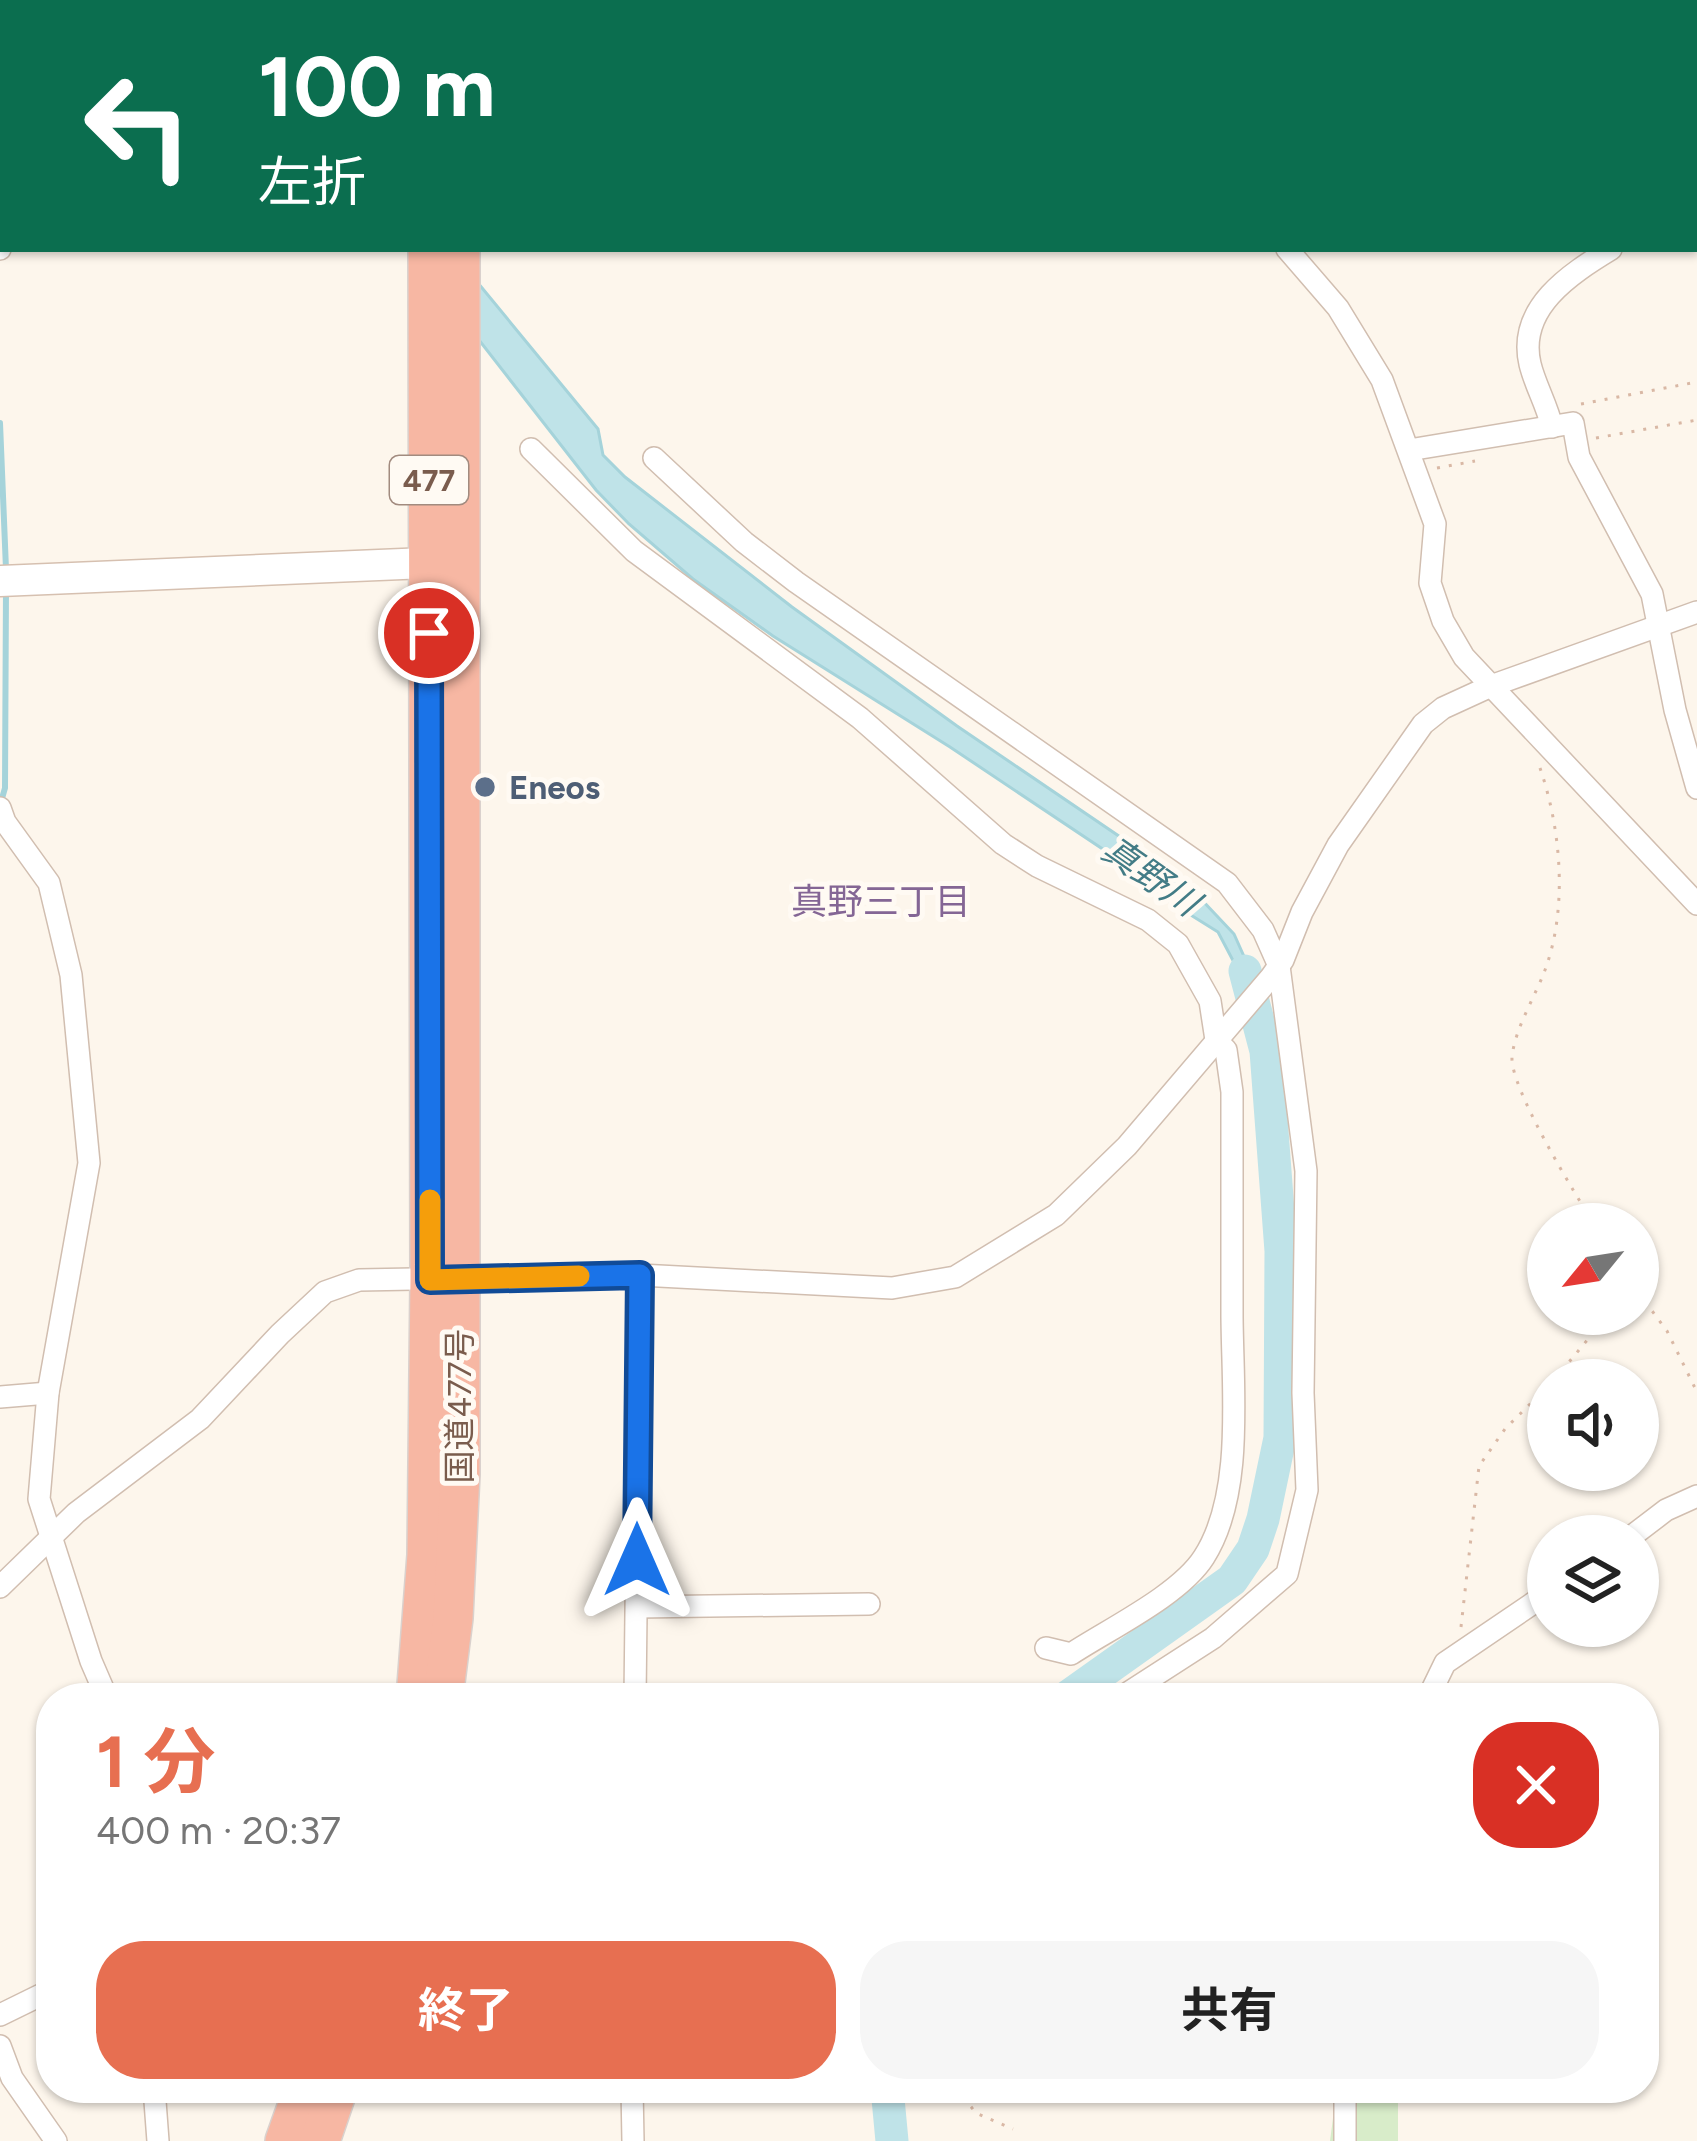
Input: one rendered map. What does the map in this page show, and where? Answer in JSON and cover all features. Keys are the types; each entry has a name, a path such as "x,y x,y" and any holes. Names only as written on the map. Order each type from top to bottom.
{"highway":[{"name":"国道477号","path":"428,252 444,381"},
{"name":"国道477号","path":"444,1683 458,1546 445,1278 444,381 460,252"},
{"name":"国道477号","path":"417,1683 445,1278"},
{"path":"284,2141 298,2103"},
{"path":"320,2141 333,2103"}],"street":[{"path":"1289,252 1363,345 1382,380 1435,524 1430,583 1443,621 1464,657 1697,904"},
{"path":"1552,427 1530,365 1527,336 1537,309 1574,271 1606,252"},
{"path":"1409,450 1573,423 1579,458 1652,594 1675,710 1697,788"},
{"path":"531,448 634,551 872,728 1003,844 1037,866 1148,920 1178,944 1210,1001 1226,1050 1232,1092 1232,1426 1229,1484 1219,1530 1202,1562 1169,1590 1071,1654 1046,1648"},
{"path":"654,458 744,542 796,582 1227,883 1263,930 1275,971 1306,1171 1307,1490 1287,1574 1213,1638 1143,1683"},
{"path":"0,580 443,563"},
{"path":"0,1587 76,1513 200,1419 325,1292 359,1280 640,1275 892,1288 955,1276 981,1264 1056,1215 1127,1146 1275,971 1338,845 1423,724 1443,708 1491,686 1697,612"},
{"path":"0,808 49,883 71,975 89,1163 48,1393 39,1499 101,1683"},
{"path":"635,1683 640,1275"},
{"path":"0,1397 48,1393"},
{"path":"1659,1515 1697,1496"},
{"path":"637,1607 869,1604"},
{"path":"1436,1683 1445,1664 1527,1607"},
{"path":"0,2015 36,1997"},
{"path":"0,2046 12,2078 56,2141"},
{"path":"155,2103 158,2141"},
{"path":"632,2103 632,2141"},
{"path":"1345,2103 1345,2141"}],"path":[{"path":"1540,767 1560,863 1556,913 1548,963 1512,1058 1518,1085 1583,1203"},
{"path":"1659,1321 1697,1392"},
{"path":"1572,1359 1592,1335"},
{"path":"1461,1651 1461,1602 1479,1466 1527,1407"},
{"path":"968,2103 976,2113 1013,2129"}],"green space":[{"path":"1335,2103 1398,2103 1398,2141 1330,2141"}],"water":[{"path":"450,252 598,429 603,455 625,477 792,607 1182,879 1234,934 1254,979 1247,987 1218,932 1154,892 1152,882 693,579 596,490 461,317"}],"waterway":[{"path":"0,423 6,569"},
{"path":"1,802 5,788 6,588"},
{"name":"真野川","path":"1087,1683 1232,1580 1253,1549 1263,1519 1280,1438 1281,1251 1266,1051 1245,971"},
{"name":"真野川","path":"888,2103 892,2141"}],"slow traffic":[{"path":"430,1200 430,1280 579,1276"}],"place":[{"name":"Eneos","path":"485,787"}],"district":[{"name":"真野三丁目","path":"881,901"}],"route":[{"path":"429,633 430,1280 640,1275 637,1560"}]}
